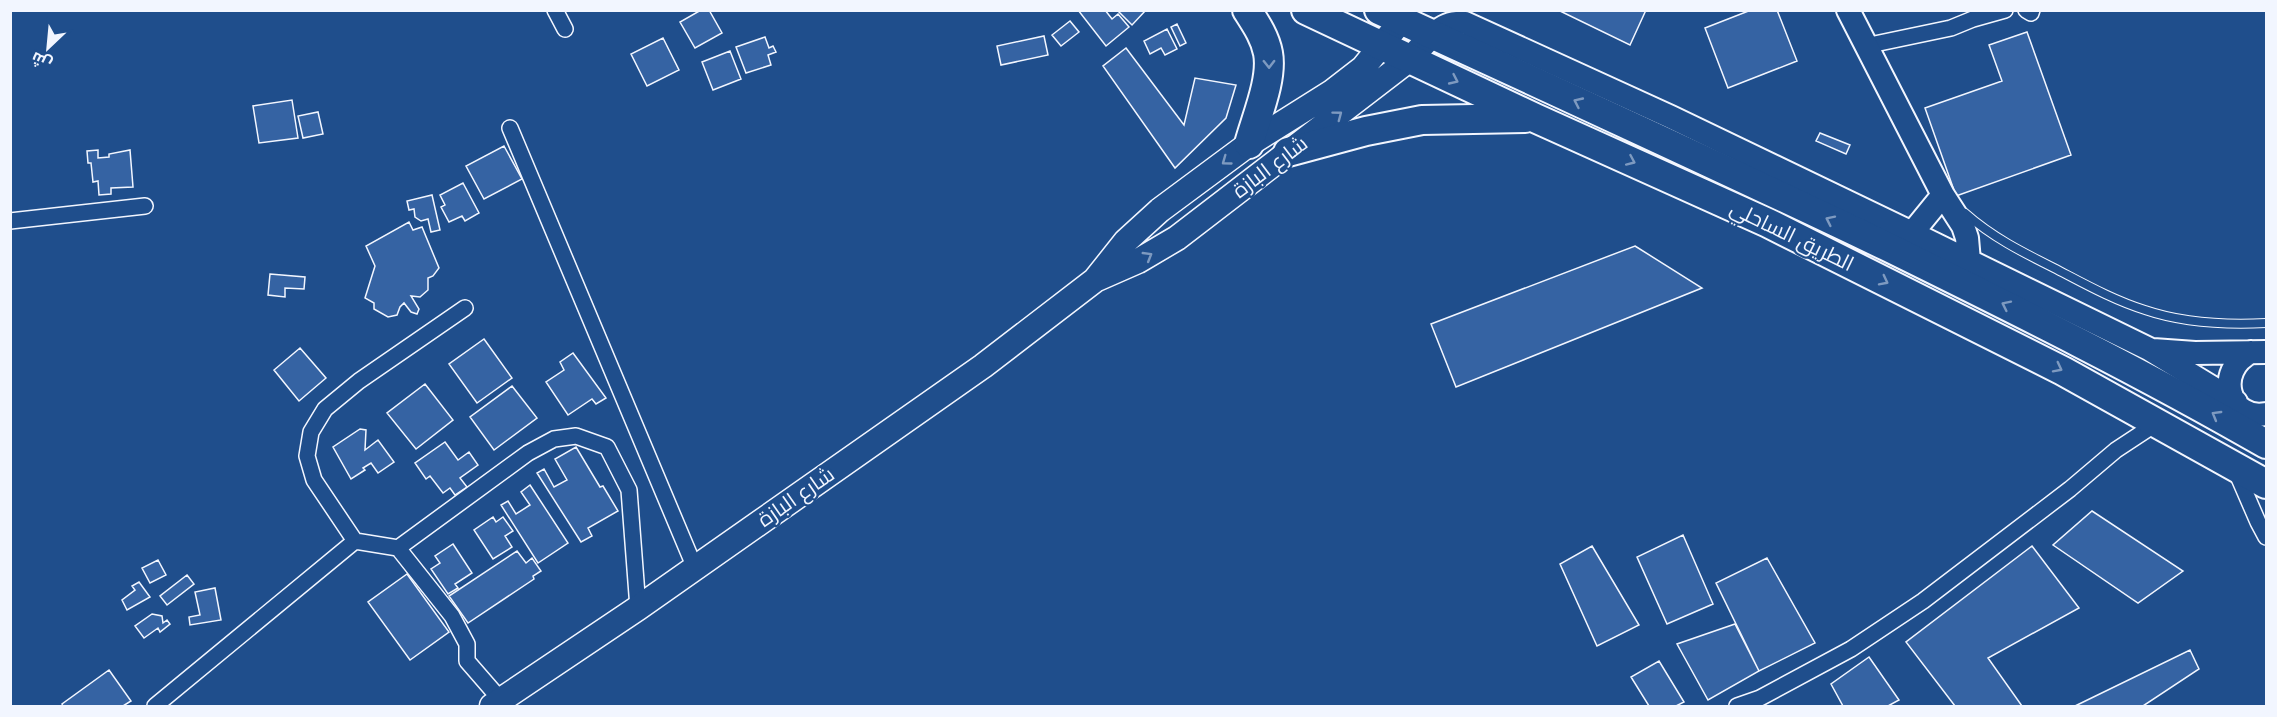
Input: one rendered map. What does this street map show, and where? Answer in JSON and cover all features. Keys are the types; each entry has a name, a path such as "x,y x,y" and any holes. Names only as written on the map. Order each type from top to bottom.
{"highway":[{"path":"1247,10 1262,34 1268,53 1269,73 1250,144"},
{"name":"الطريق الساحلي","path":"1306,10 1535,118 1768,223 2063,371 2266,484"},
{"name":"الطريق الساحلي","path":"1390,16 1784,197 2024,314 2106,355 2266,444"},
{"path":"1288,152 1366,131 1422,120 1535,118"}],"main road":[{"name":"شارع البازة","path":"496,703 638,608 983,366 1095,280 1126,242 1160,210 1250,144 1332,92 1363,68 1382,47 1390,16"},
{"name":"شارع البازة","path":"1095,280 1138,261 1177,238 1410,59 1432,35"}],"street":[{"path":"555,10 565,29"},
{"path":"1848,10 1943,195 1963,226 1967,238 1969,261"},
{"path":"1865,46 1951,28 2005,10"},
{"path":"2026,10 2031,13 2032,10"},
{"path":"1432,35 1443,26 1453,22 1465,24 1692,126 2149,349 2236,402 2244,410 2253,414 2266,414"},
{"path":"510,128 694,568"},
{"path":"1912,233 1943,195"},
{"path":"11,224 145,206"},
{"path":"465,308 359,381 325,409 310,432 307,456 314,480 355,541 398,548 452,616 467,644 467,661 496,703"},
{"path":"2149,349 2194,354 2260,351"},
{"path":"2236,402 2229,388 2231,370 2243,356 2260,351"},
{"path":"1737,706 1760,698 1851,649 1923,601 2070,489 2116,450 2157,423"},
{"path":"398,548 528,453 554,439 576,436 607,447 629,490 638,608"},
{"path":"2234,466 2266,537"},
{"path":"155,706 355,541"}],"lane":[{"path":"1943,195 2000,240 2112,298 2146,311 2178,319 2222,323 2266,323"}],"building":[{"path":"701,10 709,10 722,33 695,48 680,22"},
{"path":"1078,10 1105,10 1112,19 1118,14 1129,27 1106,46"},
{"path":"1117,10 1146,10 1132,25"},
{"path":"1558,10 1646,10 1630,45"},
{"path":"1751,10 1777,10 1797,61 1728,88 1705,28"},
{"path":"1070,21 1079,32 1061,46 1052,35"},
{"path":"1177,24 1186,43 1180,46 1171,27"},
{"path":"1167,29 1177,49 1165,55 1161,48 1150,54 1144,41"},
{"path":"2027,32 2071,155 1956,196 1925,108 2002,81 1989,45"},
{"path":"1044,36 1048,55 1001,65 997,46"},
{"path":"765,37 769,48 773,46 776,52 768,55 771,65 746,73 736,47"},
{"path":"663,38 679,70 647,86 631,54"},
{"path":"1126,48 1184,125 1195,78 1236,85 1226,118 1175,168 1103,66"},
{"path":"730,51 741,79 713,90 702,62"},
{"path":"292,100 298,138 259,143 253,106"},
{"path":"318,112 323,134 303,138 298,116"},
{"path":"1820,133 1850,145 1846,154 1816,141"},
{"path":"504,146 522,179 484,199 466,166"},
{"path":"98,150 98,158 130,150 133,187 111,188 111,194 99,195 98,181 93,182 87,151"},
{"path":"463,183 479,213 465,221 462,216 449,222 441,207 445,205 440,195"},
{"path":"432,195 440,230 431,232 428,219 421,221 415,217 414,209 409,210 407,201"},
{"path":"409,222 413,230 422,227 439,268 433,276 428,278 428,290 420,297 411,296 419,309 417,314 411,312 404,303 397,315 388,317 374,309 374,303 365,298 375,266 366,246"},
{"path":"1635,246 1702,288 1456,387 1431,324"},
{"path":"270,274 305,277 304,289 285,288 285,297 268,295"},
{"path":"484,339 512,378 477,403 449,364"},
{"path":"300,348 326,378 299,401 274,370"},
{"path":"573,353 606,398 596,404 592,399 568,415 546,382 564,370 560,362"},
{"path":"425,384 453,420 416,449 387,413"},
{"path":"512,386 537,418 494,450 470,417"},
{"path":"360,429 366,430 365,450 378,440 394,462 378,473 371,463 351,479 333,447"},
{"path":"445,442 458,460 469,452 478,465 460,478 467,487 455,495 450,488 443,493 430,476 426,479 415,463"},
{"path":"576,447 600,487 603,486 618,511 588,528 592,536 581,542 537,473 544,469 554,487 567,480 555,459"},
{"path":"530,485 568,543 538,563 501,505 508,501 516,514 530,505 521,492"},
{"path":"2092,511 2183,571 2138,603 2053,545"},
{"path":"493,517 496,522 503,517 513,531 505,536 512,547 493,559 474,530"},
{"path":"1683,535 1713,604 1667,624 1637,557"},
{"path":"453,544 472,573 455,584 458,588 448,594 431,569 440,563 435,556"},
{"path":"1592,546 1639,625 1597,646 1560,564"},
{"path":"2032,546 2079,608 1988,658 2022,706 1955,706 1906,642"},
{"path":"517,551 526,563 532,558 541,571 533,576 534,579 468,623 449,596"},
{"path":"1767,558 1815,643 1759,671 1716,583"},
{"path":"158,560 166,575 150,583 142,568"},
{"path":"407,574 449,632 410,660 368,602"},
{"path":"187,575 194,584 167,605 160,596"},
{"path":"139,582 150,597 127,610 122,600 135,590 132,586"},
{"path":"215,588 221,620 190,625 189,617 200,615 195,592"},
{"path":"152,614 162,616 163,623 167,620 170,624 160,632 158,628 144,638 135,626"},
{"path":"1735,624 1759,671 1708,700 1677,644"},
{"path":"2190,650 2199,669 2143,706 2075,706"},
{"path":"1869,657 1899,700 1888,706 1843,706 1831,684"},
{"path":"1659,661 1684,702 1676,706 1649,706 1631,677"},
{"path":"109,670 131,701 123,706 63,706 62,704"}]}
